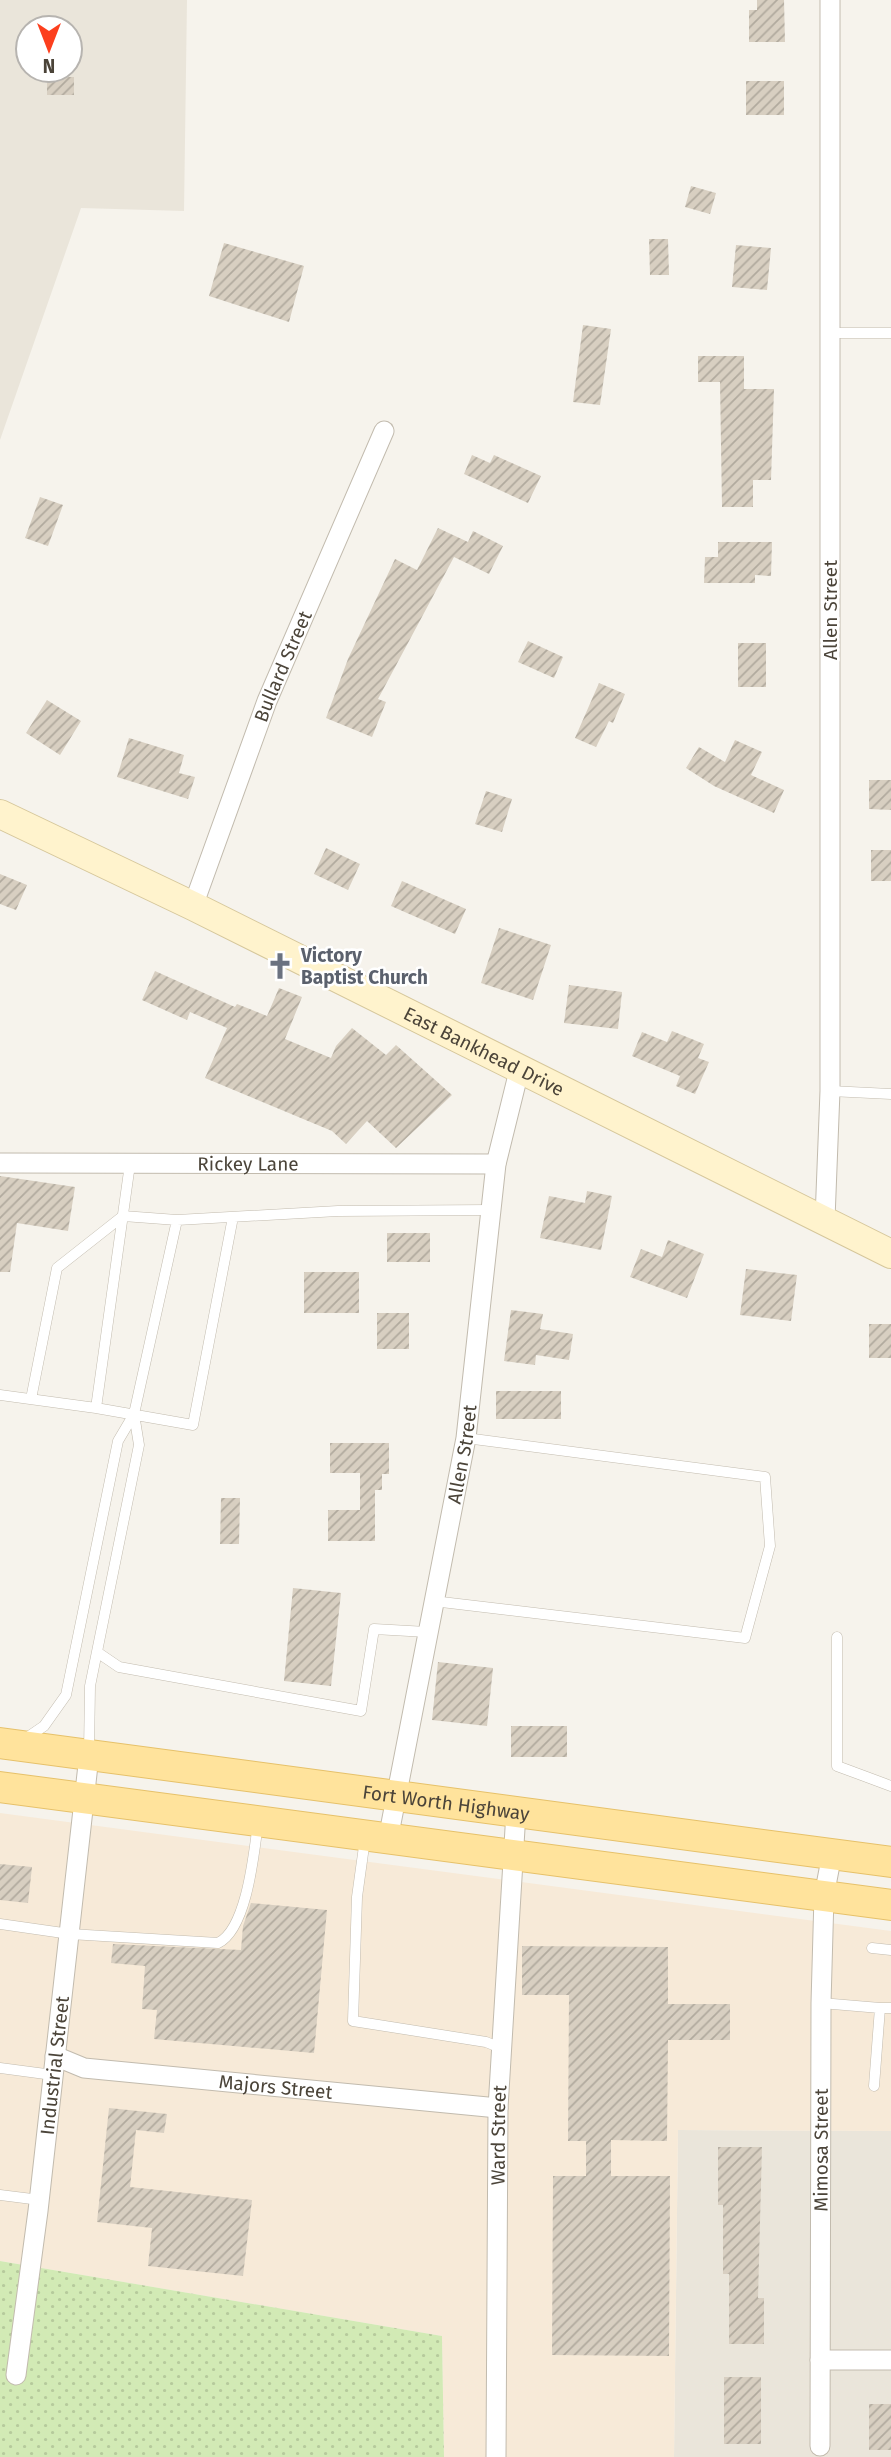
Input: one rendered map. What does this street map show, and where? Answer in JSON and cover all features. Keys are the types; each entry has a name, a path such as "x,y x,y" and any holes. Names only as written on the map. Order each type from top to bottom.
{"main road":[{"name":"Fort Worth Highway","path":"8,1744 891,1862"},
{"path":"0,1787 891,1905"}],"street":[{"name":"Allen Street","path":"825,1219 830,1091 830,0"},
{"name":"Bullard Street","path":"193,906 267,701 384,431"},
{"name":"East Bankhead Drive","path":"0,814 520,1067 891,1254"},
{"name":"Allen Street","path":"377,1837 394,1796 466,1438 496,1164 520,1067"},
{"name":"Rickey Lane","path":"0,1163 496,1164"},
{"name":"Industrial Street","path":"16,2375 40,2200 89,1756"},
{"name":"Ward Street","path":"496,2457 498,2108 516,1812"},
{"name":"Mimosa Street","path":"820,2446 821,2003 824,1896 832,1854"},
{"name":"Majors Street","path":"54,2066 498,2108"},
{"path":"820,2360 891,2360"}],"lane":[{"path":"830,333 891,334"},
{"path":"830,1091 891,1094"},
{"path":"96,1408 131,1164"},
{"path":"31,1399 57,1268 123,1216 177,1220 338,1211 491,1210"},
{"path":"0,1395 193,1425 233,1217"},
{"path":"8,1744 44,1726 66,1695 118,1441 134,1414 177,1220"},
{"path":"89,1756 90,1686 139,1445 134,1414"},
{"path":"433,1601 745,1637 770,1546 765,1478 466,1438"},
{"path":"97,1652 119,1667 361,1711 374,1629 427,1632"},
{"path":"837,1637 837,1766 891,1786"},
{"path":"0,1924 70,1934 204,1944 224,1940 229,1936 249,1885 258,1822"},
{"path":"377,1837 357,1897 352,2021 486,2042 501,2048"},
{"path":"872,1948 891,1950"},
{"path":"821,2003 886,2008 874,2086"},
{"path":"0,2068 54,2066"},
{"path":"0,2195 40,2200"}],"shaded area":[{"path":"0,0 187,0 184,211 81,208 0,440"},
{"path":"0,1813 891,1931 891,2131 678,2130 674,2457 444,2457 442,2336 0,2261"},
{"path":"678,2130 891,2131 891,2457 674,2457"}],"green space":[{"path":"0,2261 442,2336 444,2457 0,2457"}],"building":[{"path":"757,0 784,0 785,42 749,42 749,10 757,10"},
{"path":"746,81 784,81 784,115 746,115"},
{"path":"47,84 74,84 74,95 47,95"},
{"path":"691,186 716,193 710,214 685,207"},
{"path":"649,239 668,239 669,275 650,275"},
{"path":"224,243 304,266 289,322 209,296"},
{"path":"736,245 771,248 767,290 732,287"},
{"path":"583,325 611,329 600,405 573,402"},
{"path":"698,356 744,356 744,389 774,389 771,480 753,480 753,507 722,507 720,382 698,382"},
{"path":"472,455 490,463 494,455 541,476 528,503 464,474"},
{"path":"40,497 63,505 48,546 25,538"},
{"path":"438,528 468,542 473,531 503,546 489,574 454,557 378,699 386,702 372,737 326,718 348,659 395,559 417,570"},
{"path":"718,542 772,542 771,576 755,575 755,583 704,583 705,557 718,557"},
{"path":"528,641 563,657 554,678 518,662"},
{"path":"738,643 766,643 766,687 738,687"},
{"path":"599,683 625,694 613,723 609,721 596,747 575,738"},
{"path":"47,700 81,721 60,755 26,733"},
{"path":"129,738 184,755 179,773 195,777 188,799 117,777"},
{"path":"735,740 762,752 751,775 784,790 774,813 714,786 686,768 699,747 725,762"},
{"path":"869,780 891,780 891,810 869,809"},
{"path":"486,791 512,799 502,832 475,824"},
{"path":"326,848 360,864 348,890 314,874"},
{"path":"871,850 891,850 891,881 871,881"},
{"path":"0,874 27,885 16,910 0,904"},
{"path":"402,881 466,909 455,934 391,906"},
{"path":"499,928 551,945 533,1000 481,983"},
{"path":"155,971 235,1007 237,1004 267,1016 279,988 302,997 285,1039 331,1058 336,1046 352,1028 386,1055 396,1045 452,1095 396,1148 367,1121 346,1144 332,1131 205,1078 227,1028 190,1012 187,1020 142,1000"},
{"path":"569,985 622,992 618,1029 564,1023"},
{"path":"672,1031 704,1044 698,1058 709,1062 695,1094 676,1086 680,1076 632,1056 642,1032 667,1042"},
{"path":"0,1176 75,1187 68,1231 17,1223 10,1272 0,1272"},
{"path":"587,1191 612,1196 601,1250 540,1238 549,1196 585,1203"},
{"path":"387,1233 430,1233 430,1262 387,1262"},
{"path":"668,1240 704,1254 687,1298 630,1277 641,1249 662,1257"},
{"path":"746,1269 797,1275 791,1321 740,1315"},
{"path":"304,1272 359,1272 359,1313 304,1313"},
{"path":"511,1310 543,1314 540,1329 573,1334 569,1360 536,1355 535,1365 504,1361"},
{"path":"377,1313 409,1313 409,1349 377,1349"},
{"path":"869,1324 891,1324 891,1358 869,1358"},
{"path":"496,1391 561,1391 561,1419 496,1419"},
{"path":"330,1443 389,1443 389,1474 382,1474 382,1490 375,1490 375,1541 328,1541 328,1510 360,1510 360,1473 330,1473"},
{"path":"221,1498 240,1498 239,1544 220,1544"},
{"path":"293,1588 341,1593 331,1686 284,1681"},
{"path":"438,1662 493,1668 487,1726 432,1720"},
{"path":"511,1726 567,1726 567,1757 511,1757"},
{"path":"0,1864 32,1867 28,1903 0,1900"},
{"path":"251,1903 327,1910 314,2053 154,2039 157,2010 142,2009 145,1966 111,1963 113,1944 241,1950 243,1926"},
{"path":"522,1946 668,1947 668,2004 730,2004 730,2040 668,2040 667,2141 611,2140 611,2176 670,2176 669,2356 552,2355 553,2176 586,2176 586,2141 568,2141 569,1995 522,1995"},
{"path":"109,2108 167,2114 164,2133 136,2130 130,2187 252,2200 243,2276 148,2266 152,2228 97,2222"},
{"path":"718,2147 762,2147 758,2298 764,2298 764,2344 729,2344 729,2274 723,2274 723,2205 718,2205"},
{"path":"724,2377 761,2377 761,2444 724,2444"},
{"path":"869,2404 891,2404 891,2450 869,2450"}],"place":[{"name":"Victory Baptist Church","path":"280,966"}]}
